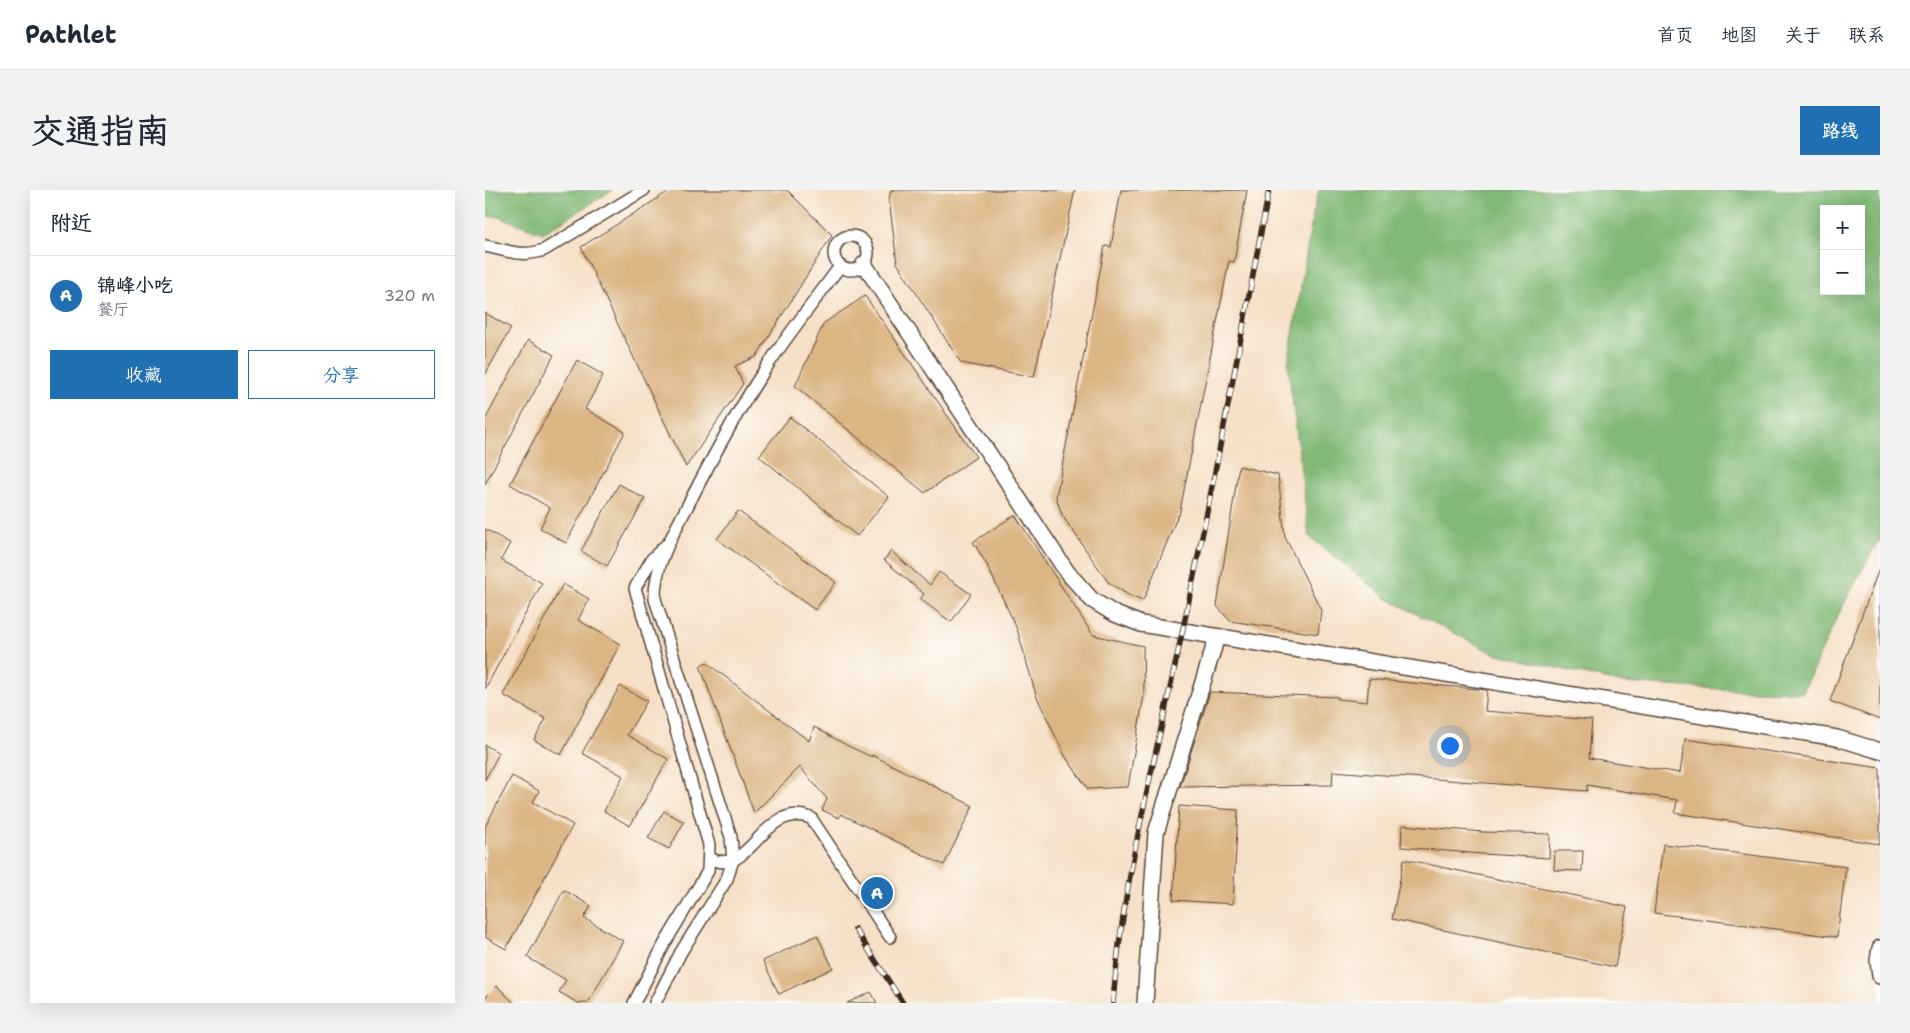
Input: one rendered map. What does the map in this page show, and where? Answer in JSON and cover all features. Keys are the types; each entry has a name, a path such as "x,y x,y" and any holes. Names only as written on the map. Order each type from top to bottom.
{"street":[{"path":"485,246 515,253 531,254 544,250 644,190"},
{"path":"852,236 862,240 868,254 864,264 855,270 849,270 840,266 834,257 835,247 842,239 852,236"},
{"path":"864,264 1067,572 1092,600 1115,614 1141,624 1837,738 1880,751"},
{"path":"727,879 733,860 731,837 655,599 655,586 659,568 669,542 709,465 764,370 840,266"},
{"path":"634,1003 665,943 707,871 709,858 709,844 635,588 652,559 669,542"},
{"path":"1145,1003 1156,833 1217,637"},
{"path":"655,1003 681,952 744,853 771,826 793,814 801,814 811,818 890,937"},
{"path":"709,858 718,863 733,860 744,853"},
{"path":"1880,948 1878,961 1880,976"}],"green space":[{"path":"485,190 613,190 543,233 496,216 485,217"},
{"path":"1319,190 1880,190 1880,542 1877,542 1835,621 1803,692 1751,691 1622,683 1493,653 1386,598 1309,536 1288,364 1313,214"}],"building":[{"path":"671,190 787,190 832,235 756,357 735,366 743,384 686,467 581,247"},
{"path":"891,190 1075,190 1034,377 961,363 897,263 889,199"},
{"path":"1121,190 1247,190 1234,262 1229,261 1179,516 1143,601 1130,596 1108,582 1062,515 1056,497 1105,246 1111,247"},
{"path":"865,296 976,457 925,493 795,386 824,323"},
{"path":"485,313 511,328 485,375"},
{"path":"528,340 554,355 485,484 485,420"},
{"path":"577,360 603,375 585,409 625,432 566,543 540,528 550,508 510,484"},
{"path":"790,417 889,497 857,536 759,456"},
{"path":"1239,466 1278,475 1285,537 1321,610 1318,634 1230,621 1217,606"},
{"path":"619,484 645,499 607,566 581,551"},
{"path":"738,511 836,582 815,610 717,539"},
{"path":"1015,515 1093,635 1143,646 1144,695 1128,787 1088,789 1065,756 1036,695 1017,629 986,563 973,542"},
{"path":"485,529 510,543 501,560 542,583 485,689"},
{"path":"891,551 930,585 939,572 971,594 951,622 920,599 924,594 884,560"},
{"path":"1880,569 1880,720 1830,701"},
{"path":"563,584 589,599 578,620 620,644 561,755 534,740 546,719 503,695"},
{"path":"706,662 809,741 814,727 848,746 872,757 872,755 973,806 944,865 841,814 839,818 822,810 827,799 800,767 754,813 700,666"},
{"path":"1369,679 1487,690 1485,711 1592,720 1589,758 1680,773 1685,739 1880,768 1880,844 1675,813 1677,800 1587,785 1587,791 1333,771 1332,785 1180,787 1210,692 1338,697 1338,699 1367,702"},
{"path":"620,686 647,701 627,735 668,759 630,826 604,811 623,776 582,753"},
{"path":"485,745 499,753 485,780"},
{"path":"512,776 539,791 533,802 573,825 506,949 485,937 485,827"},
{"path":"1179,806 1238,810 1233,904 1173,900"},
{"path":"664,811 684,822 669,849 648,838"},
{"path":"1402,825 1483,832 1550,834 1549,858 1401,847"},
{"path":"1663,844 1846,867 1837,937 1654,913"},
{"path":"1555,851 1583,851 1582,871 1554,870"},
{"path":"1404,859 1627,907 1615,967 1392,919"},
{"path":"564,890 591,906 584,918 623,941 588,1003 578,1003 559,992 566,980 527,957"},
{"path":"817,935 833,968 779,994 763,961"},
{"path":"497,986 514,1003 485,1003 485,998"},
{"path":"871,992 877,1003 847,1003"}],"railway":[{"path":"1113,1003 1117,958 1131,869 1203,533 1269,190"},
{"path":"855,929 903,1003"}],"place":[{"name":"锦峰小吃","path":"877,893"}]}
